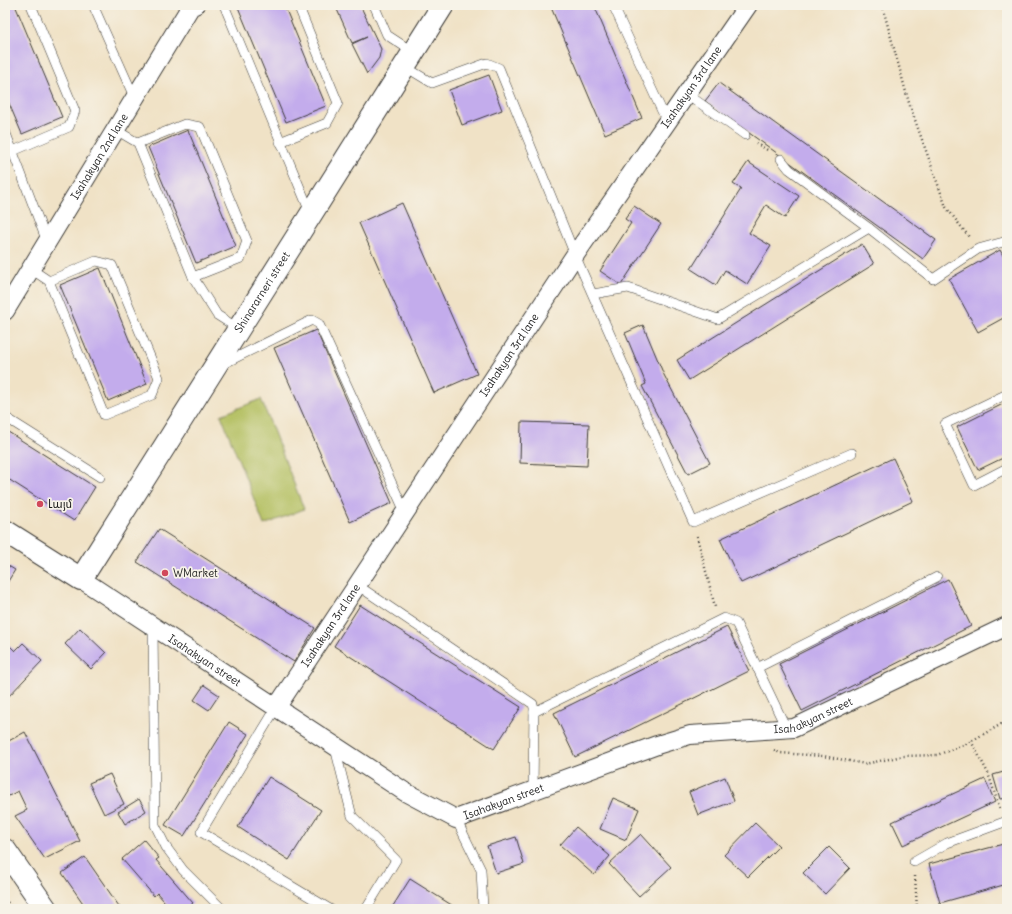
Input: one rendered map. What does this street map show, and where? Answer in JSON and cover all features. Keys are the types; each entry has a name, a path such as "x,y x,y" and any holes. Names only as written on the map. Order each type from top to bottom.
{"street":[{"name":"Isahakyan 2nd lane","path":"5,311 191,6 195,5"},
{"name":"Shinararneri street","path":"81,579 443,5"},
{"name":"Isahakyan 3rd lane","path":"276,708 575,255 748,5"},
{"name":"Isahakyan street","path":"5,531 81,579 405,792 456,819 657,745 690,735 794,728 1007,626"},
{"path":"5,850 46,909"}],"lane":[{"path":"13,150 69,127 75,112 31,5"},
{"path":"93,5 135,99"},
{"path":"224,5 310,215"},
{"path":"280,142 327,123 338,103 298,5"},
{"path":"374,5 387,35 432,83 487,63 499,68 575,255 693,522 852,453"},
{"path":"612,5 667,122"},
{"path":"687,94 745,136"},
{"path":"138,143 185,124 200,127 221,177 247,241 240,258 193,278"},
{"path":"116,130 138,143 193,278 217,315 239,329"},
{"path":"5,131 47,242"},
{"path":"777,156 789,169 933,279 978,249 1007,241"},
{"path":"592,294 628,288 718,319 868,228"},
{"path":"31,269 49,281 104,415 152,395 159,378 112,265 96,261 49,281"},
{"path":"214,368 312,320 319,324 405,512"},
{"path":"1007,394 945,424 974,485 1007,468"},
{"path":"5,417 100,477"},
{"path":"757,668 937,577"},
{"path":"357,585 533,704 533,791"},
{"path":"534,712 724,618 736,624 786,728"},
{"path":"153,626 155,825 166,847 183,870 222,909"},
{"path":"276,708 201,832 330,909"},
{"path":"334,746 352,816 396,860 366,909"},
{"path":"456,819 481,870 483,909"},
{"path":"914,862 947,843 1007,820"}],"path":[{"path":"882,5 909,103 946,207 978,249"},
{"path":"745,136 777,156"},
{"path":"693,522 716,610"},
{"path":"769,748 780,753 823,756 864,764 903,756 937,755 971,741 1007,721"},
{"path":"971,741 988,773 998,802"},
{"path":"914,862 917,909"},
{"path":"5,899 12,909"}],"green space":[{"path":"261,399 304,509 264,525 221,415"}],"building":[{"path":"5,5 15,5 62,117 22,134 5,94"},
{"path":"243,5 284,5 326,106 286,122 238,7"},
{"path":"335,5 360,5 381,49 379,58 367,74 352,44 367,37 352,43"},
{"path":"550,5 594,5 642,118 605,134"},
{"path":"489,75 502,110 462,125 449,90"},
{"path":"719,83 936,240 923,259 705,101"},
{"path":"188,130 236,246 196,263 148,147"},
{"path":"748,162 799,196 785,218 766,205 749,233 771,246 747,284 725,270 716,285 691,269 741,189 733,184"},
{"path":"402,203 477,374 434,393 359,223"},
{"path":"634,206 661,224 621,285 600,271 631,223 625,219"},
{"path":"862,244 874,264 689,380 677,360"},
{"path":"1000,250 1007,263 1007,316 978,332 949,279"},
{"path":"100,268 147,384 108,401 60,285"},
{"path":"643,325 664,375 710,463 688,474 642,386 646,384 625,333"},
{"path":"316,330 392,503 350,522 274,348"},
{"path":"1007,402 1007,456 978,470 957,427"},
{"path":"521,422 589,424 587,466 520,463"},
{"path":"5,430 95,487 74,521 5,477"},
{"path":"893,458 913,501 741,583 720,539"},
{"path":"159,529 315,628 294,662 137,562"},
{"path":"5,564 15,570 5,586"},
{"path":"948,579 971,626 802,711 779,664"},
{"path":"360,605 521,707 494,749 334,646"},
{"path":"727,627 749,671 575,757 554,713"},
{"path":"80,628 106,653 91,669 65,644"},
{"path":"5,641 15,651 23,643 42,661 7,698 5,696"},
{"path":"204,685 219,695 209,710 194,700"},
{"path":"229,722 248,734 184,836 165,825"},
{"path":"25,732 80,841 45,859 15,816 27,810 18,791 5,798 5,743"},
{"path":"1007,771 1007,798 1000,799 993,775"},
{"path":"110,774 124,804 104,814 89,783"},
{"path":"269,777 321,810 289,860 238,827"},
{"path":"725,777 734,801 698,815 689,792"},
{"path":"985,779 995,802 903,845 892,822"},
{"path":"613,798 639,809 626,840 600,829"},
{"path":"139,799 146,811 125,824 118,812"},
{"path":"755,823 779,846 748,877 724,855"},
{"path":"576,827 610,856 594,875 560,845"},
{"path":"641,834 671,867 639,896 609,864"},
{"path":"516,837 524,864 496,873 487,846"},
{"path":"144,840 159,858 156,860 193,903 186,909 171,909 157,893 154,896 122,859"},
{"path":"1007,843 1007,884 940,903 929,864"},
{"path":"829,847 850,868 825,894 803,873"},
{"path":"85,857 121,909 87,909 62,873"},
{"path":"410,879 458,909 391,909"}],"place":[{"name":"Լայմ","path":"40,504"},
{"name":"WMarket","path":"165,573"}]}
